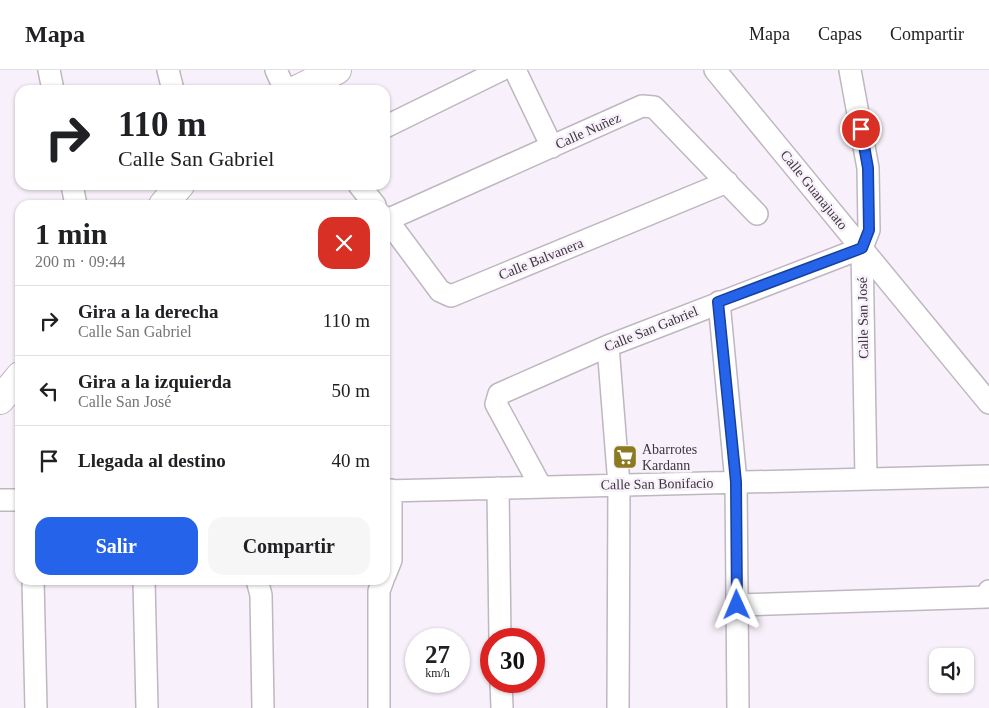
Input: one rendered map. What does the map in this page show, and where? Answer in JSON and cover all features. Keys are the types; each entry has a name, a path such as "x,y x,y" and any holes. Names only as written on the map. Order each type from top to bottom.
{"street":[{"path":"49,70 52,85"},
{"path":"168,70 172,85"},
{"path":"276,70 283,85"},
{"path":"306,85 338,70"},
{"path":"390,125 501,70"},
{"path":"515,70 552,147"},
{"name":"Calle San José","path":"850,70 868,168 869,230 862,248 866,479"},
{"name":"Calle Guanajuato","path":"718,72 989,403"},
{"name":"Calle Nuñez","path":"390,211 552,147 642,106 654,107 757,214"},
{"name":"Calle Balvanera","path":"390,223 440,291 451,296 727,182"},
{"path":"167,200 176,190"},
{"name":"Calle Balvanera","path":"363,190 371,200"},
{"name":"Calle San Gabriel","path":"541,487 496,404 499,394 608,346 862,248"},
{"path":"718,302 736,482 738,708"},
{"path":"608,346 619,485 618,708"},
{"path":"0,400 15,382"},
{"name":"Calle San Bonifacio","path":"390,491 989,476"},
{"path":"498,488 500,628"},
{"path":"0,500 15,500"},
{"path":"33,585 36,708"},
{"path":"144,585 147,708"},
{"path":"379,708 382,585"},
{"path":"259,588 263,708"},
{"path":"737,605 988,594"},
{"path":"501,693 502,708"}],"place":[{"name":"Abarrotes Kardann","path":"625,457"}],"route":[{"path":"737,605 736,482 718,302 862,248 869,230 868,168 861,129"}]}
